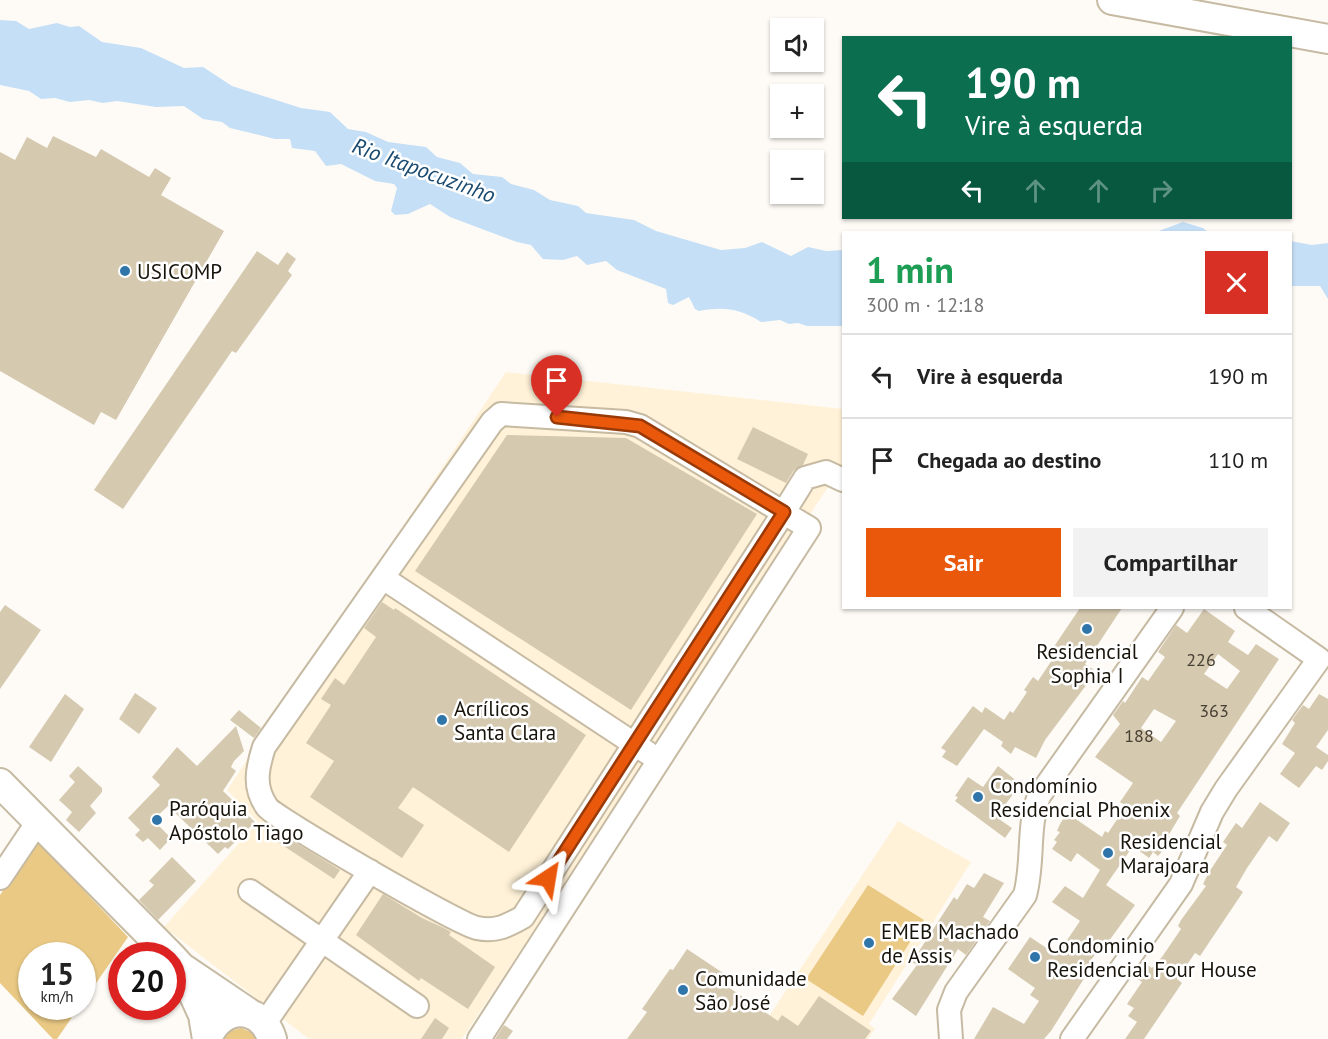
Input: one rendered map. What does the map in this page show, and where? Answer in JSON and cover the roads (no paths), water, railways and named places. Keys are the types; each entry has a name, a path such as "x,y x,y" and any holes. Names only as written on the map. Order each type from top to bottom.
{"main road":[{"path":"1113,0 1328,39"},
{"path":"0,783 158,942"},
{"path":"186,968 267,1029"},
{"path":"186,982 203,1015 207,1039"},
{"path":"207,1039 212,1027 220,1019 230,1014 267,1029"}],"street":[{"path":"479,1039 809,528 784,512 640,426 626,422 501,414 492,422 264,747 257,767 257,788 268,810 370,871 474,928 501,930 523,916 636,745 784,512 805,478 826,472 842,480"},
{"path":"383,578 660,760"},
{"path":"951,1039 948,1029 949,1010 957,992 1025,895 1030,878 1034,808 1039,796 1171,609"},
{"path":"1072,1039 1181,884 1212,812 1226,789 1318,659 1247,609"},
{"path":"0,878 39,820"},
{"path":"267,1029 322,941 370,871"},
{"path":"250,891 417,1006"}],"water":[{"name":"Rio Itapocuzinho","path":"0,20 16,21 29,29 57,23 70,27 79,26 102,42 141,48 184,68 203,67 232,86 301,108 330,112 348,129 366,132 388,142 426,147 437,157 460,163 473,174 502,177 511,184 534,190 550,200 578,206 586,213 634,220 656,231 721,250 745,248 762,242 791,256 808,247 826,251 842,250 842,326 807,326 798,323 789,324 780,320 761,322 739,311 724,309 699,311 695,309 689,297 673,305 668,303 666,289 617,270 606,261 587,265 577,256 563,260 543,259 531,245 450,217 430,204 408,214 395,215 391,211 397,188 394,184 375,181 341,164 326,166 315,151 292,148 290,139 275,139 230,128 222,122 203,119 184,106 156,107 117,101 103,103 89,100 70,102 55,98 41,99 29,91 0,85"},
{"path":"1183,222 1207,231 1159,231"},
{"path":"1292,241 1312,245 1328,243 1328,299 1320,286 1292,286"}],"place":[{"name":"USICOMP","path":"125,271"},
{"name":"Residencial Sophia I","path":"1087,629"},
{"name":"Acrílicos Santa Clara","path":"442,720"},
{"name":"Condomínio Residencial Phoenix","path":"978,797"},
{"name":"Paróquia Apóstolo Tiago","path":"157,820"},
{"name":"Residencial Marajoara","path":"1108,853"},
{"name":"EMEB Machado de Assis","path":"869,943"},
{"name":"Condominio Residencial Four House","path":"1035,957"},
{"name":"Comunidade São José","path":"683,990"}]}
